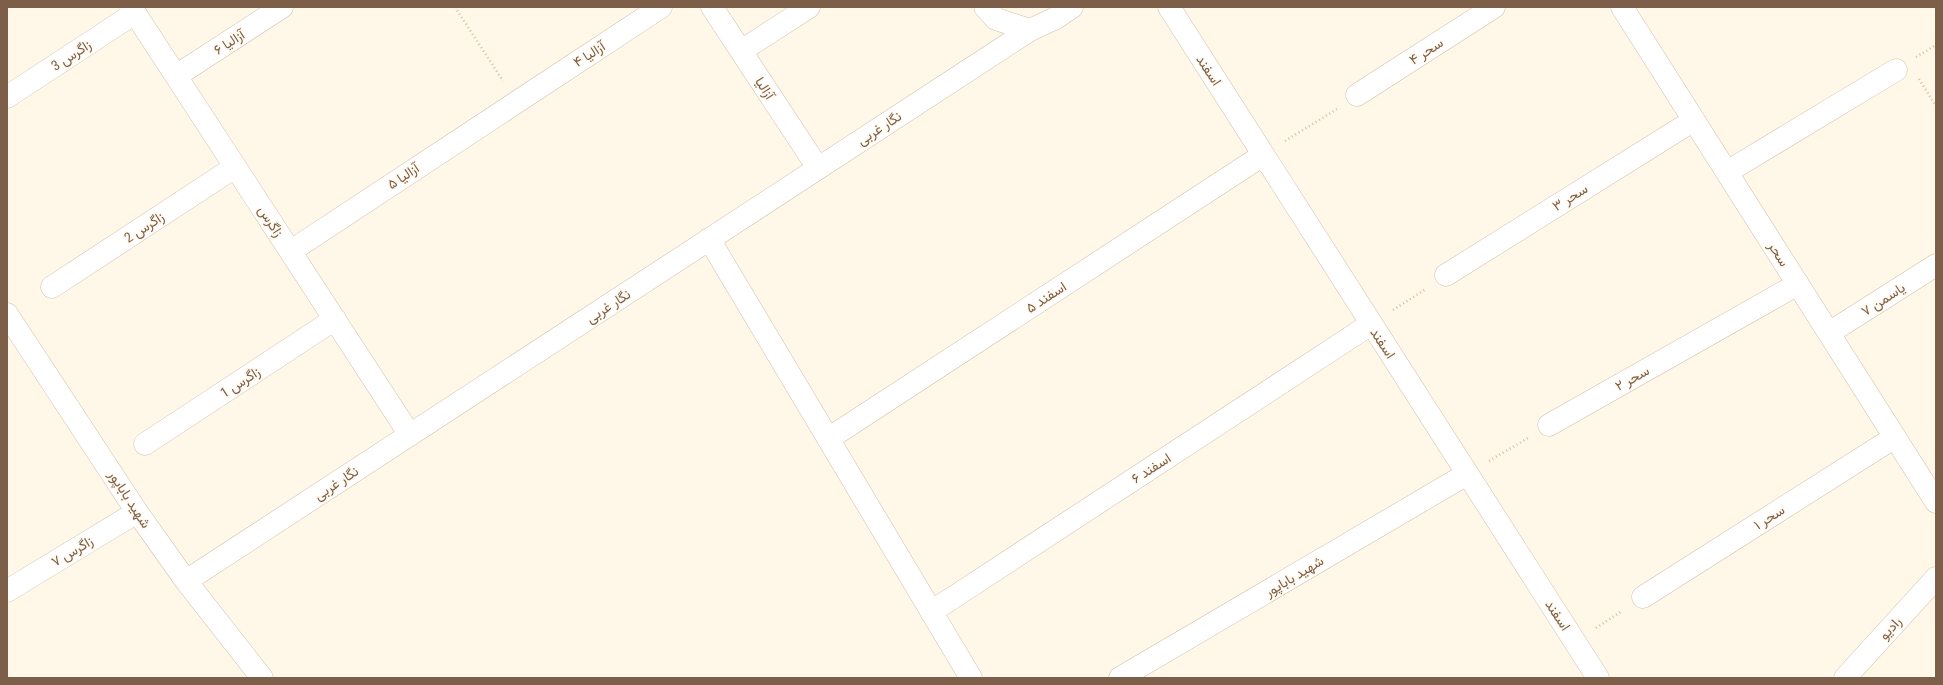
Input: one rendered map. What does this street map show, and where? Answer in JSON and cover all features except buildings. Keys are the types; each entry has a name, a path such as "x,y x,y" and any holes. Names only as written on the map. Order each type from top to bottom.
{"street":[{"name":"آزالیا ۶","path":"176,76 282,7"},
{"name":"آزالیا ۴","path":"516,101 661,7"},
{"name":"آزالیا","path":"712,7 818,168"},
{"path":"741,51 809,7"},
{"path":"985,7 996,19 1030,30"},
{"name":"نگار غربی","path":"186,581 1030,30 1056,18 1072,7"},
{"name":"اسفند","path":"1169,7 1598,678"},
{"name":"سحر ۴","path":"1357,95 1494,7"},
{"name":"سحر","path":"1622,7 1936,502"},
{"name":"زاگرس","path":"133,10 410,435"},
{"name":"زاگرس 3","path":"7,97 133,10"},
{"path":"1727,172 1906,72"},
{"name":"آزالیا ۵","path":"290,251 516,101"},
{"name":"سحر ۳","path":"1446,275 1694,120"},
{"name":"اسفند ۵","path":"828,439 1263,155"},
{"name":"زاگرس 2","path":"52,287 235,167"},
{"path":"709,239 970,678"},
{"name":"یاسمن ۷","path":"1829,334 1936,265"},
{"name":"سحر ۲","path":"1549,425 1798,284"},
{"name":"شهید باباپور","path":"7,314 138,512 186,581 262,678"},
{"name":"زاگرس 1","path":"145,444 335,319"},
{"name":"اسفند ۶","path":"931,612 1372,324"},
{"name":"سحر ۱","path":"1643,597 1895,437"},
{"name":"شهید باباپور","path":"1126,677 1467,474"},
{"name":"زاگرس ۷","path":"7,591 138,512"},
{"name":"رادیو","path":"1845,678 1936,578"}],"path":[{"path":"455,7 516,101"},
{"path":"1906,72 1936,106"},
{"path":"1263,155 1357,95"},
{"path":"1372,324 1446,275"},
{"path":"1467,474 1549,425"},
{"path":"1575,642 1643,597"}]}
